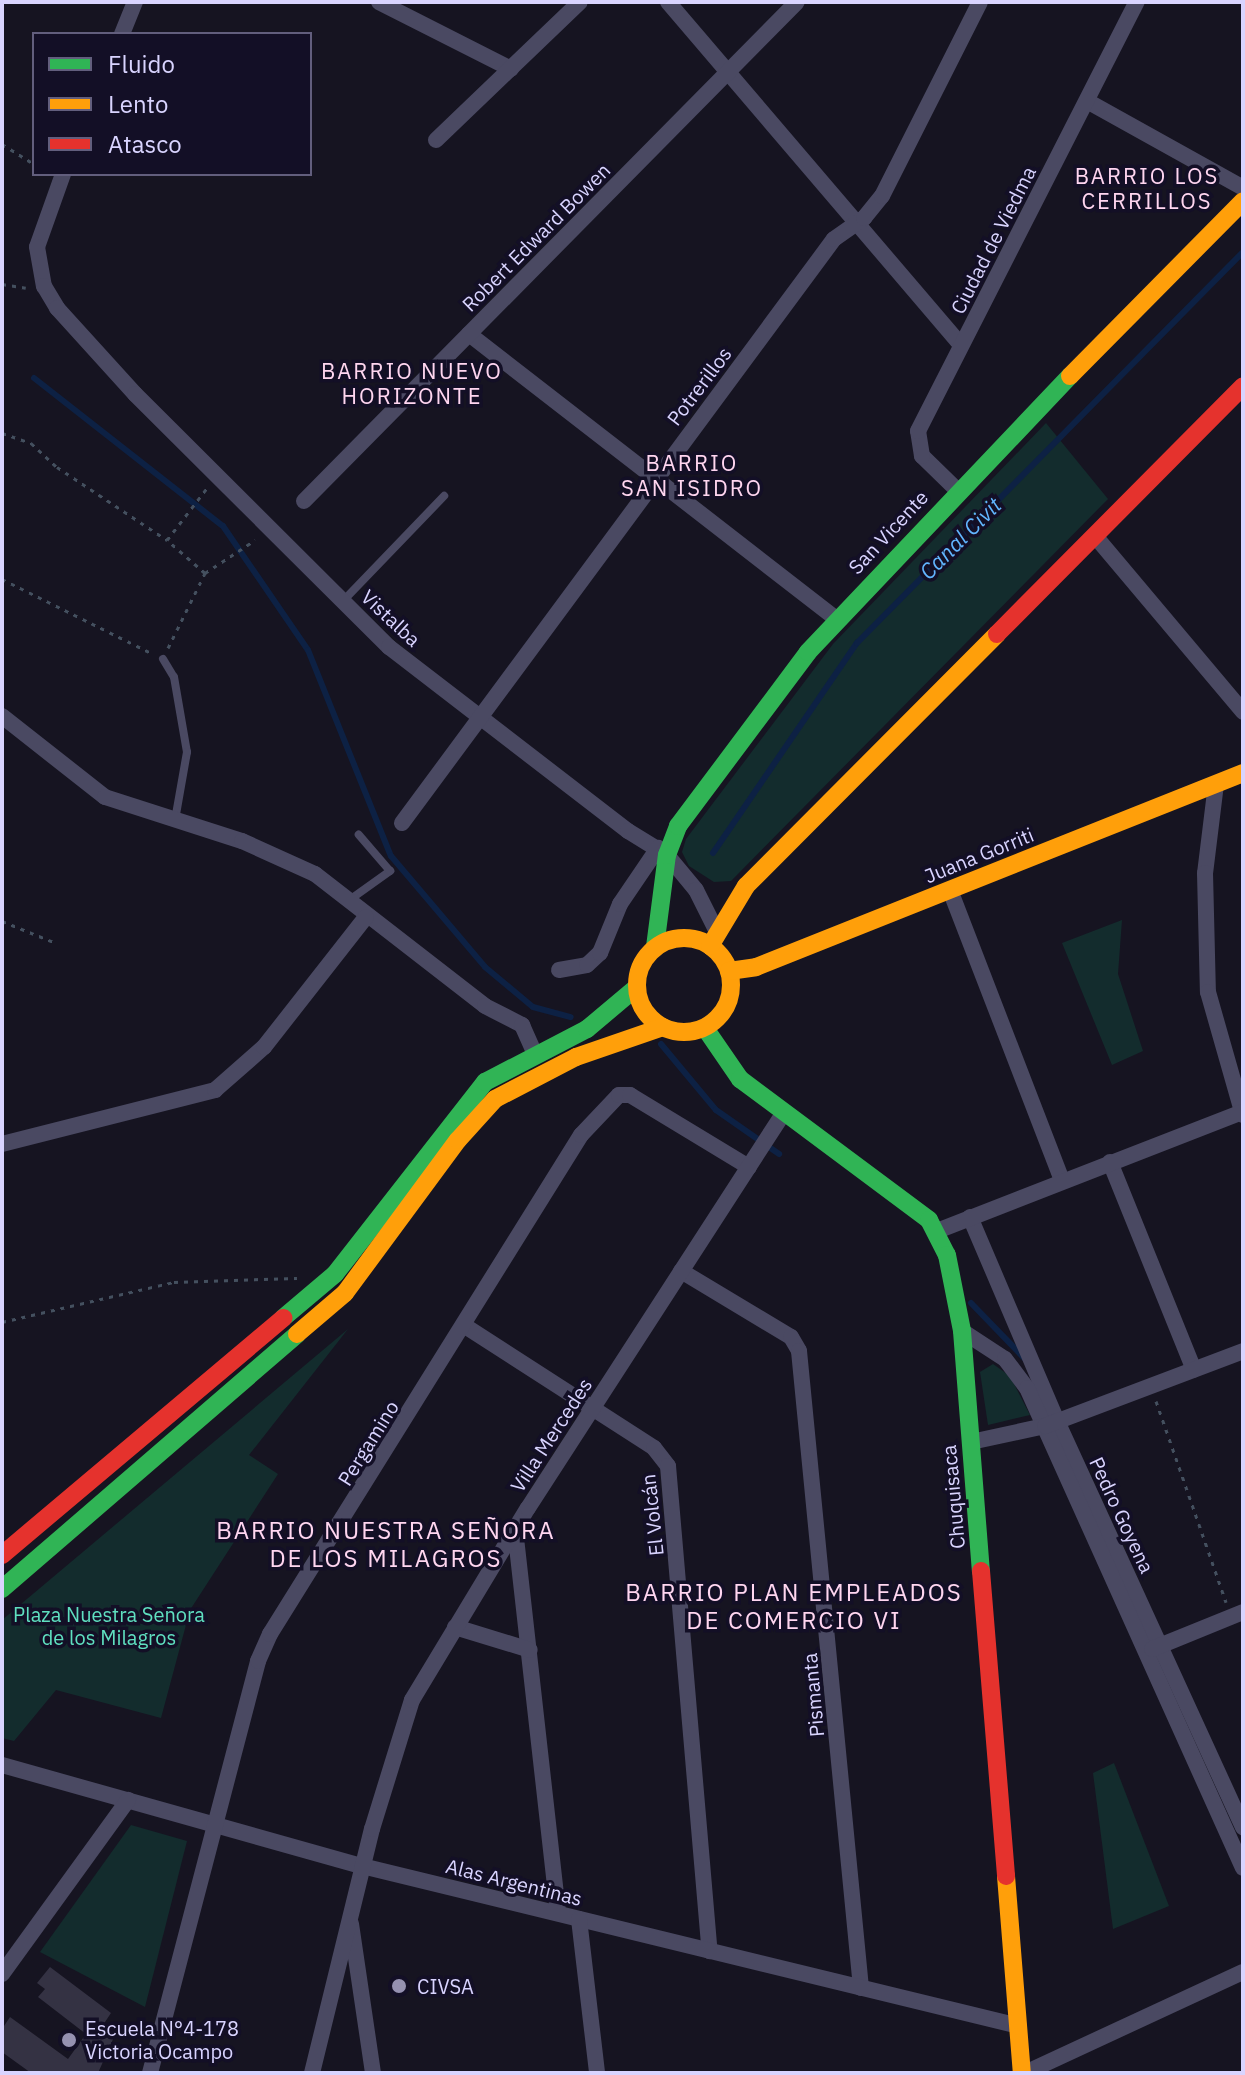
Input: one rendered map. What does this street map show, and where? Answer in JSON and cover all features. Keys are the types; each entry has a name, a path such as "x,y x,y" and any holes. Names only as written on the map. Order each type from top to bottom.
{"main road":[{"name":"San Vicente","path":"655,947 662,851 836,619 957,490 1243,201"},
{"path":"713,938 746,886 1243,386"},
{"name":"Juana Gorriti","path":"729,971 756,967 1243,773"},
{"path":"683,938 713,938 729,971 728,1001 705,1028 678,1032 663,1027 644,1011 637,987 641,965 655,947 683,938"},
{"path":"2,1555 323,1286 472,1094 495,1075 598,1021 637,987"},
{"path":"2,1589 345,1293 458,1140 495,1099 588,1052 663,1027"},
{"name":"Chuquisaca","path":"705,1028 740,1079 912,1204 937,1231 962,1331 1024,2073"}],"street":[{"path":"123,32 135,2"},
{"path":"379,2 511,69"},
{"path":"436,140 580,2"},
{"path":"668,2 961,345"},
{"name":"Robert Edward Bowen","path":"304,501 797,2"},
{"name":"Potrerillos","path":"402,823 834,239 857,224 882,196 980,2"},
{"name":"Ciudad de Viedma","path":"957,490 917,445 918,431 1137,2"},
{"path":"1087,101 1243,188"},
{"name":"Vistalba","path":"62,176 37,247 46,289 57,308 135,394 277,532 389,647 628,831 662,851 696,890 713,938"},
{"path":"469,334 836,619"},
{"path":"1095,536 1243,712"},
{"path":"2,716 105,797 285,857 485,1006 522,1025 535,1054"},
{"path":"937,1231 1243,1113 1214,1022 1206,963 1205,873 1216,784"},
{"name":"San Vicente","path":"559,970 587,965 600,953 620,904 662,851"},
{"path":"950,890 1062,1181"},
{"path":"2,1144 215,1090 264,1047 366,917"},
{"name":"Pergamino","path":"150,2073 258,1661 270,1634 465,1326 581,1135 619,1095 630,1095 749,1167"},
{"name":"Villa Mercedes","path":"312,2073 362,1866 403,1719 515,1529 784,1113"},
{"path":"1110,1162 1194,1370"},
{"name":"Pedro Goyena","path":"970,1217 1051,1424 1153,1648 1243,1868"},
{"name":"Pismanta","path":"681,1271 791,1337 799,1351 861,1988"},
{"name":"El Volcán","path":"465,1326 654,1448 668,1466 710,1951"},
{"name":"Pedro Goyena","path":"962,1331 1015,1370 1051,1424"},
{"path":"971,1442 1051,1424 1243,1351"},
{"path":"515,1529 558,1913"},
{"path":"1153,1648 1237,1615"},
{"path":"455,1627 530,1650"},
{"name":"Pedro Goyena","path":"1153,1648 1242,1824"},
{"name":"Alas Argentinas","path":"2,1765 362,1866 1019,2026"},
{"path":"2,1974 128,1800"},
{"path":"350,1918 373,2073"},
{"path":"579,1919 597,2073"},
{"path":"1024,2073 1243,1972"}],"lane":[{"path":"343,601 444,496"},
{"path":"163,659 174,677 187,752 175,822"},
{"path":"347,901 390,871 359,835"}],"path":[{"path":"2,144 32,163"},
{"path":"2,284 46,289"},
{"path":"2,415 2,432 31,443 57,467 167,540 205,573"},
{"path":"167,540 198,506 217,473"},
{"path":"2,579 163,659 205,573 239,547 277,532"},
{"path":"2,921 56,943"},
{"path":"2,1322 174,1282 298,1278 323,1286"},
{"path":"1151,1386 1237,1615"}],"green space":[{"path":"1046,423 1108,499 731,881 714,882 689,866 682,852 686,839 833,644"},
{"path":"1122,920 1118,974 1143,1051 1112,1065 1062,943"},
{"name":"Plaza Nuestra Señora de los Milagros","path":"348,1329 249,1455 278,1474 190,1610 161,1718 56,1690 14,1741 2,1738 2,1620"},
{"path":"993,1364 1010,1376 1030,1415 988,1425 980,1372"},
{"path":"1114,1763 1169,1906 1113,1929 1093,1773"},
{"path":"131,1825 187,1841 145,2007 40,1952"}],"building":[{"path":"50,1967 111,2013 101,2028 114,2037 98,2073 31,2073 2,2052 2,2029 10,2017 68,2059 86,2034 38,1997 45,1989 37,1983"}],"waterway":[{"name":"Canal Civit","path":"713,853 857,643 1243,252"},
{"path":"34,378 223,526 308,650 391,856 485,967 533,1007 571,1017"},
{"name":"Canal Civit","path":"661,1044 716,1110 779,1154"},
{"name":"Canal Civit","path":"971,1303 1025,1359"}],"traffic: fast":[{"path":"655,947 667,855 678,826 808,652 1070,376"},
{"path":"283,1318 335,1274 485,1082 587,1029 637,987"},
{"path":"705,1028 740,1079 929,1220 947,1255 962,1331 981,1571"},
{"path":"2,1589 297,1334"}],"traffic: slow":[{"path":"1070,376 1243,201"},
{"path":"710,946 746,886 997,634"},
{"path":"729,971 756,967 1243,773"},
{"path":"684,938 702,942 717,952 727,967 731,985 727,1003 717,1018 702,1028 684,1032 666,1028 651,1018 641,1003 637,985 641,967 651,952 666,942 684,938"},
{"path":"297,1334 345,1293 458,1140 495,1099 576,1057 663,1027"},
{"path":"1006,1876 1022,2073"}],"traffic: jam":[{"path":"997,634 1243,386"},
{"path":"2,1555 283,1318"},
{"path":"981,1571 1006,1876"}],"place":[{"name":"CIVSA","path":"399,1986"},
{"name":"Escuela N°4-178 Victoria Ocampo","path":"69,2040"}],"district":[{"name":"BARRIO LOS CERRILLOS","path":"1147,188"},
{"name":"BARRIO NUEVO HORIZONTE","path":"412,382"},
{"name":"BARRIO SAN ISIDRO","path":"692,474"},
{"name":"BARRIO NUESTRA SEÑORA DE LOS MILAGROS","path":"386,1545"},
{"name":"BARRIO PLAN EMPLEADOS DE COMERCIO VI","path":"794,1607"}]}
